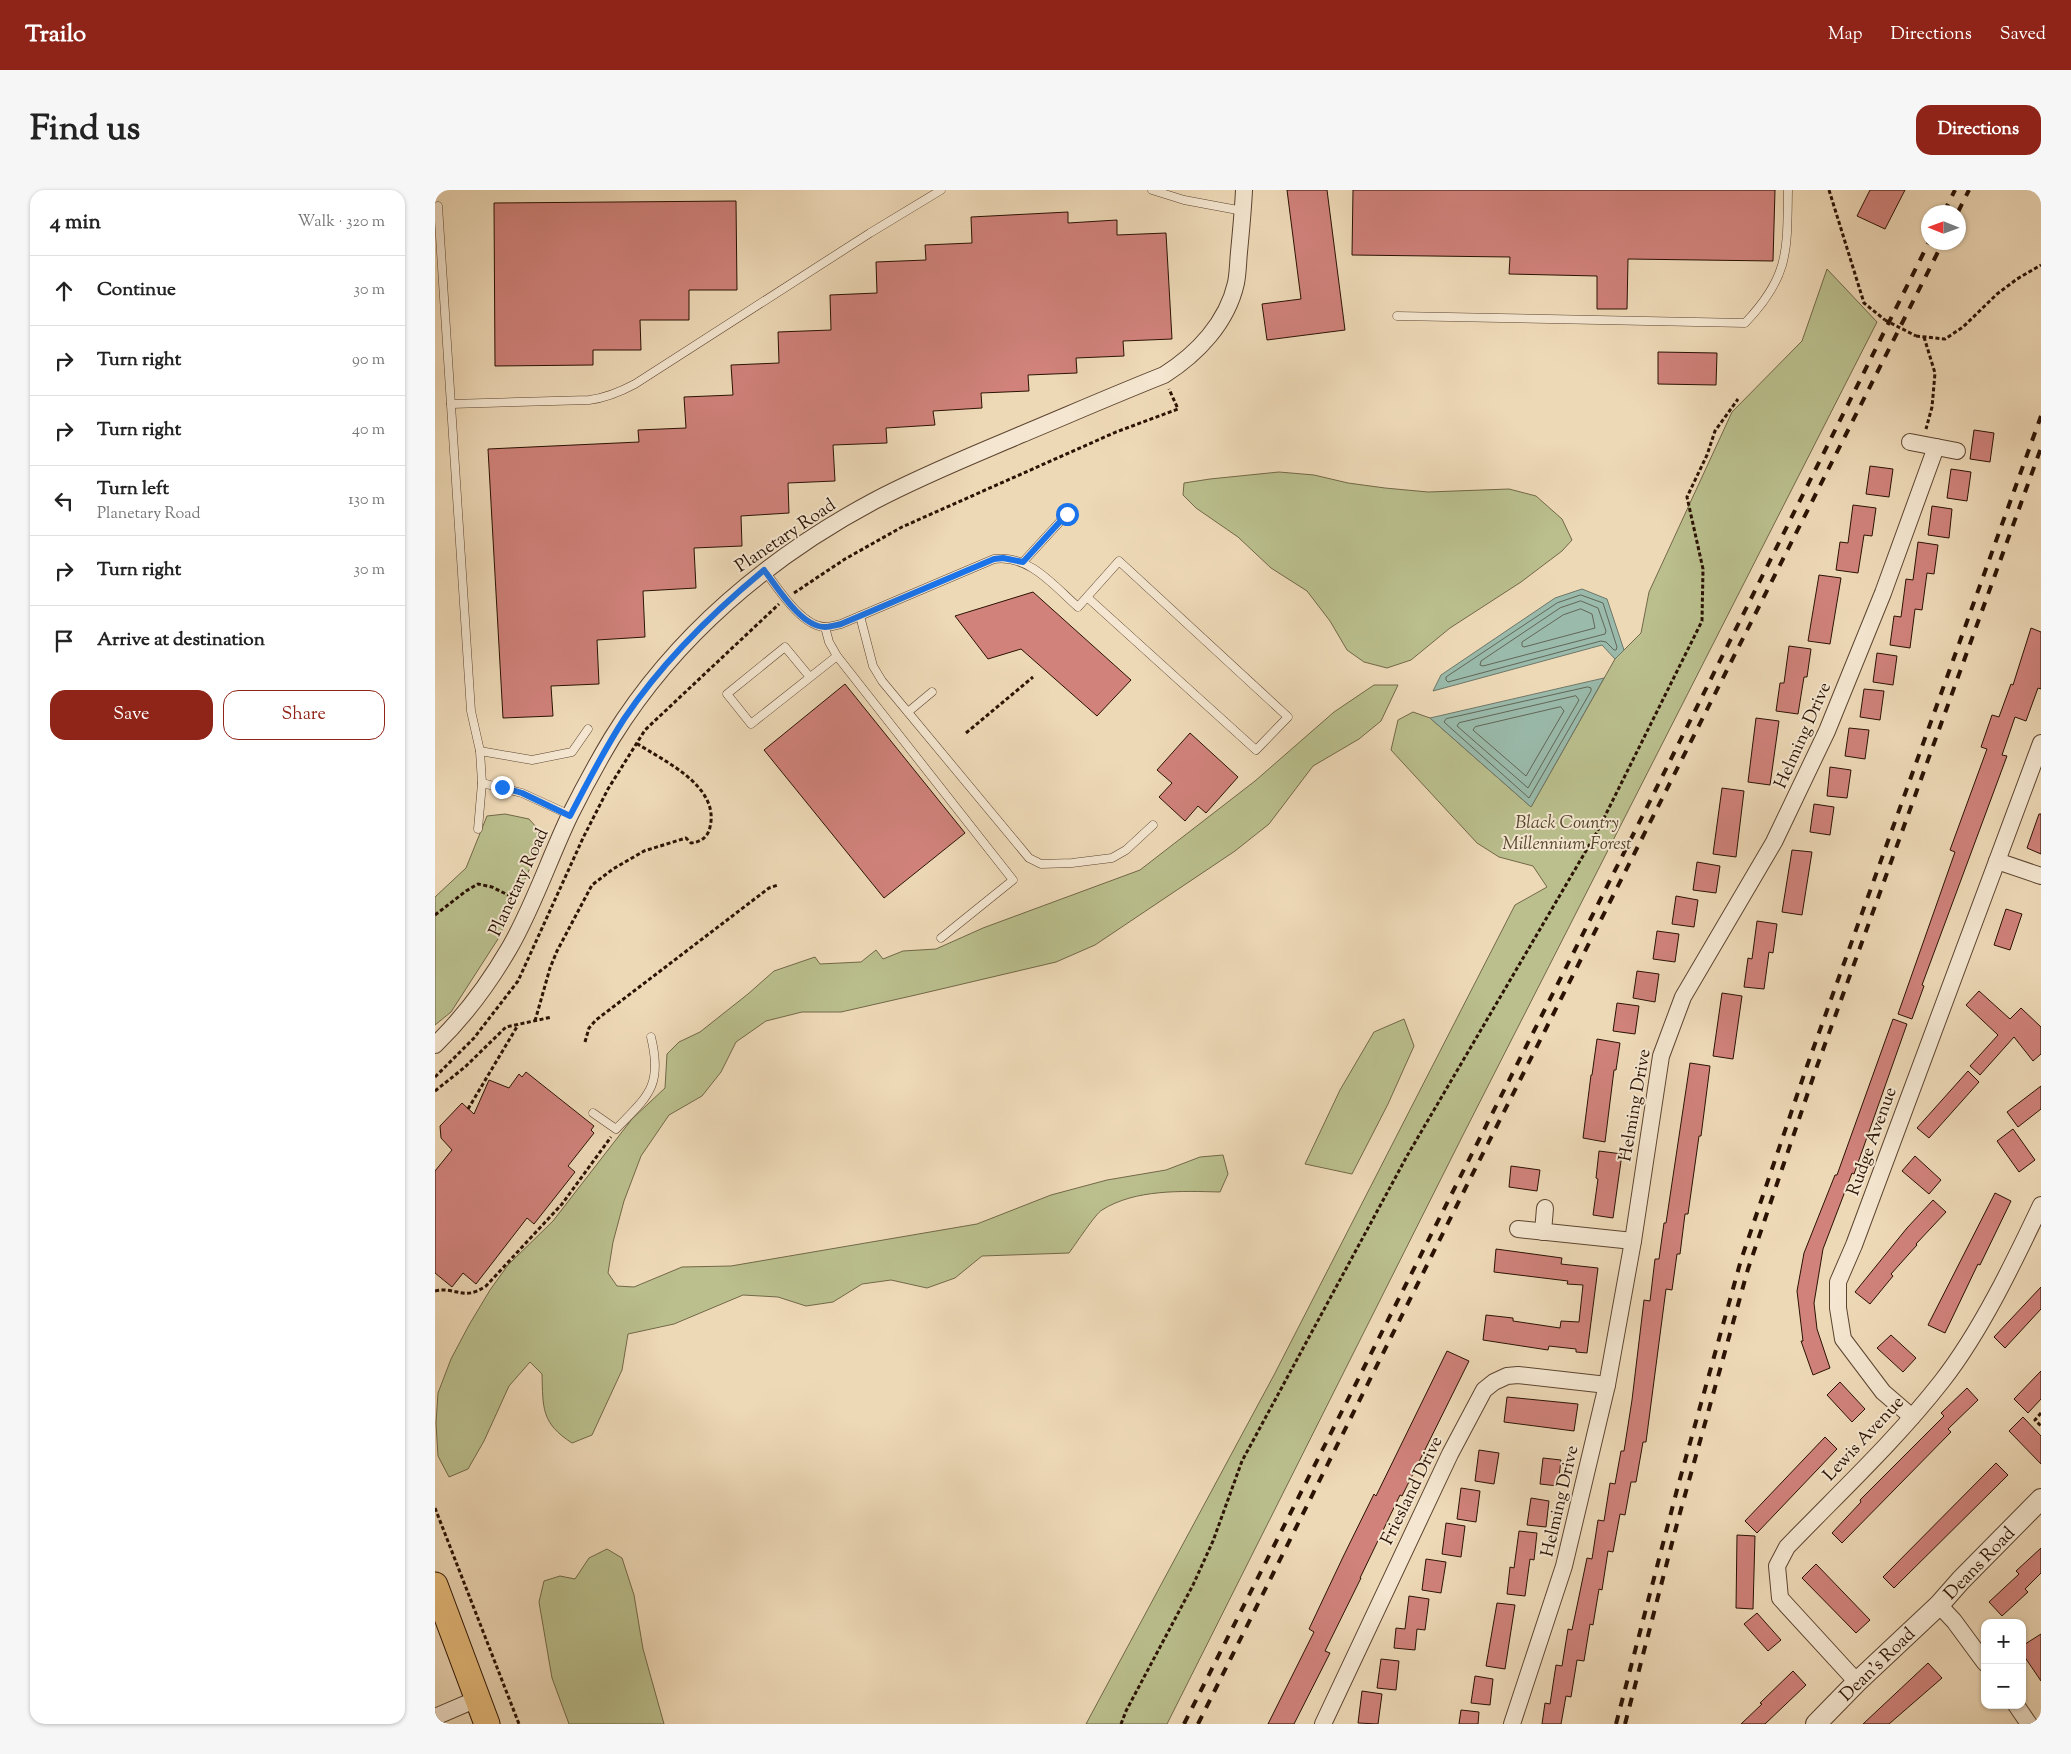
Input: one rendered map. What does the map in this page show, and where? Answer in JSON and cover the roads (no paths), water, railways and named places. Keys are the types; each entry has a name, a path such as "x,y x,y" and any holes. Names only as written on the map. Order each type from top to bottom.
{"main road":[{"path":"435,1585 487,1724"}],"street":[{"name":"Planetary Road","path":"435,1046 463,1017 490,980 511,946 531,906 570,816 611,739 645,691 690,637 725,602 764,570 837,522 875,500 964,459 1164,375 1180,364 1197,350 1213,332 1225,311 1236,283 1245,190"},
{"name":"Helming Drive","path":"1512,1724 1564,1566 1607,1385 1633,1241 1661,1056 1683,997 1774,842 1827,732 1883,593 1923,444 1957,451"},
{"name":"Rudge Avenue","path":"1912,1417 1883,1392 1843,1340 1838,1308 1838,1282 1854,1245 2041,743"},
{"path":"1997,861 2041,876"},
{"name":"Lewis Avenue","path":"1857,1682 1780,1598 1777,1566 1787,1547 1912,1417 1943,1379 1977,1328 2041,1205"},
{"path":"1543,1232 1545,1208"},
{"path":"1518,1229 1633,1241"},
{"name":"Friesland Drive","path":"1323,1724 1450,1454 1484,1390 1494,1382 1507,1376 1518,1375 1607,1385"},
{"name":"Deans Road","path":"1939,1604 2041,1499"},
{"path":"1939,1604 1981,1658"},
{"name":"Dean's Road","path":"1816,1724 1939,1604"},
{"path":"435,1716 477,1699"},
{"path":"2019,1709 2029,1724"}],"lane":[{"path":"451,404 589,400 602,399 617,393 635,384 870,233 941,190"},
{"path":"1152,190 1184,200 1243,211"},
{"path":"1397,316 1745,323 1771,291 1782,269 1787,247 1788,190"},
{"path":"438,206 471,711 481,751 482,783 478,829"},
{"path":"1023,562 1067,514"},
{"path":"764,570 798,613 808,621 825,627 860,616 994,559 1003,558 1023,562 1035,569 1078,607 1119,561 1288,717 1256,750 1087,597"},
{"path":"860,616 873,666 882,681 1029,858 1041,864 1072,863 1112,858 1126,850 1153,825"},
{"path":"825,627 829,642 837,656 1013,880 941,938"},
{"path":"809,676 785,647 727,694 751,724 809,676 837,656"},
{"path":"908,712 932,692"},
{"path":"481,751 531,760 554,756 572,752 588,730"},
{"path":"482,783 522,793 570,816"},
{"path":"593,1113 616,1130 643,1102 654,1082 656,1061 651,1037"}],"water":[{"path":"1582,589 1607,599 1624,650 1615,659 1602,645 1433,691 1441,675 1555,598"},
{"path":"1604,678 1531,807 1430,718"}],"railway":[{"path":"1948,205 1955,190"},
{"path":"1962,205 1969,190"},
{"path":"1184,1724 1644,813 1925,250"},
{"path":"1198,1724 1466,1187 1939,250"},
{"path":"1616,1724 1678,1486 1741,1260 1807,1066 2041,416"},
{"path":"1625,1724 1678,1520 1748,1269 1816,1069 2041,448"}],"park label":[{"name":"Black Country Millennium Forest","path":"1567,832"}]}
